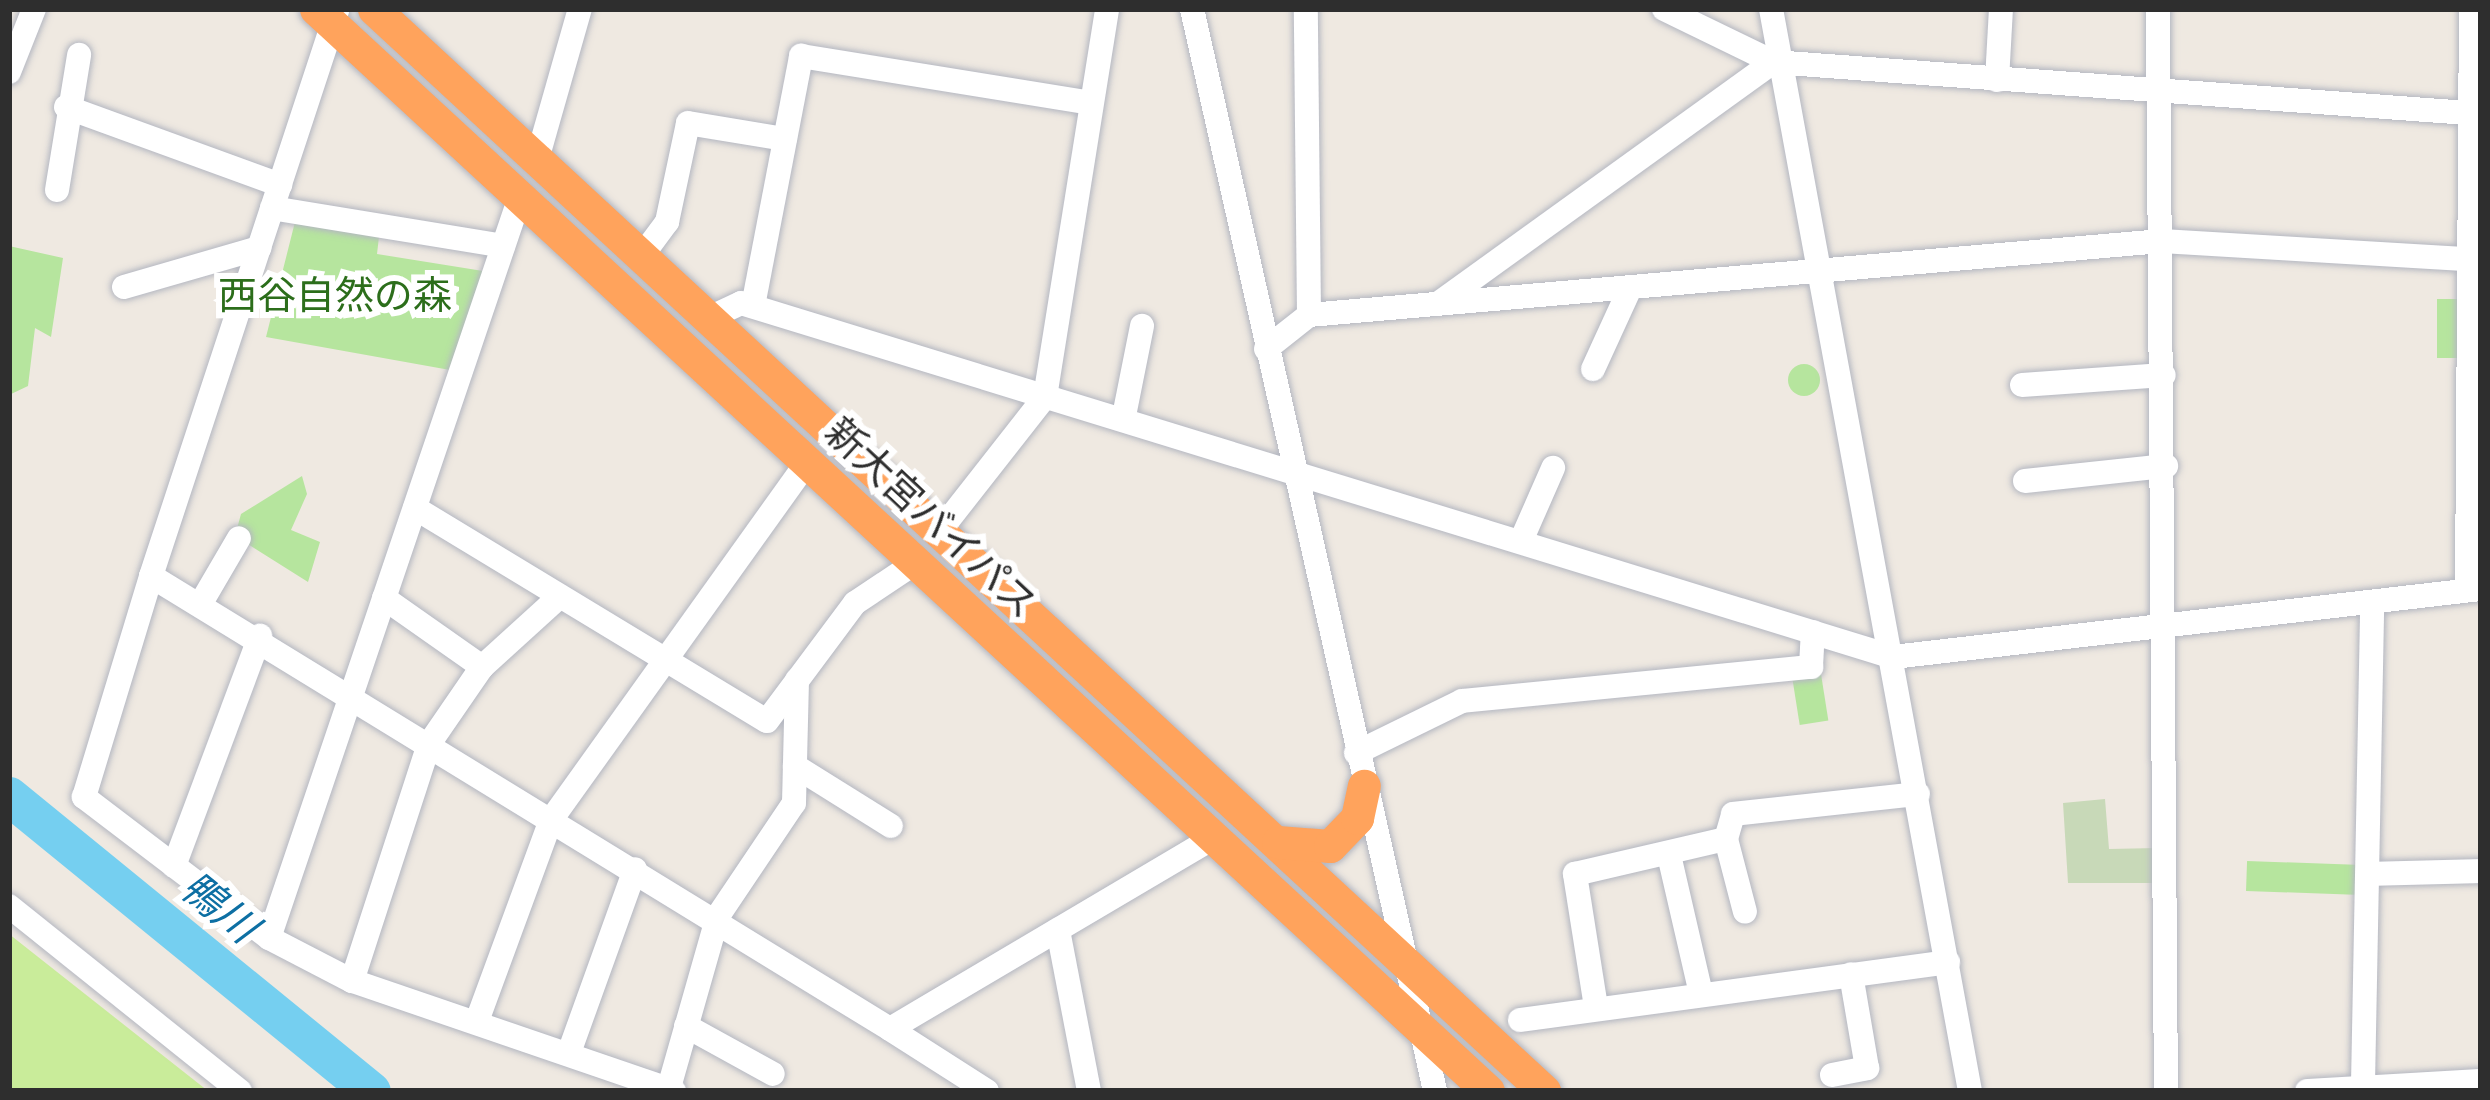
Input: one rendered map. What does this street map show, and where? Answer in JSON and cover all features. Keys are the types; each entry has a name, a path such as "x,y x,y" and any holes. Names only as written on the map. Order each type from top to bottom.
{"highway":[{"name":"新大宮バイパス","path":"374,9 1544,1091"},
{"name":"新大宮バイパス","path":"329,14 1488,1091"},
{"path":"1276,842 1330,846 1357,818 1360,770"}],"street":[{"path":"9,72 34,9"},
{"path":"536,163 580,9"},
{"path":"939,532 1045,398 1107,9"},
{"path":"1192,9 1435,1091"},
{"path":"1306,9 1309,315"},
{"path":"1664,9 1773,62 2476,113"},
{"path":"1772,9 1773,62 1893,657 1970,1091"},
{"path":"1997,80 2001,9"},
{"path":"2158,9 2170,627 2166,1091"},
{"path":"709,318 753,307 1045,398 1124,416 1893,657 2474,590 2478,260 2471,9"},
{"path":"329,14 276,197 84,797 269,938 352,981 570,1050 670,1090 718,916 794,803 797,680"},
{"path":"57,190 66,107 79,56"},
{"path":"753,307 801,56 1091,103"},
{"path":"1435,306 1773,62"},
{"path":"66,107 276,197 503,246"},
{"path":"641,257 667,222 688,123 785,139"},
{"path":"269,938 521,194"},
{"path":"1266,349 1309,315 2161,241 2478,260"},
{"path":"124,287 259,248"},
{"path":"1593,369 1630,288"},
{"path":"1124,416 1142,326"},
{"path":"2022,385 2164,375"},
{"path":"476,1021 551,820 661,657 809,460"},
{"path":"2025,481 2166,466"},
{"path":"1521,541 1552,468"},
{"path":"415,508 766,721 855,603 918,561"},
{"path":"201,603 239,538"},
{"path":"152,576 260,636 551,820 718,916 890,1029 954,1082 987,1091"},
{"path":"352,981 429,744 482,667 560,596"},
{"path":"384,598 482,667"},
{"path":"2363,1084 2372,602"},
{"path":"1360,770 1462,701 1811,667 1813,632"},
{"path":"174,866 260,636"},
{"path":"795,766 891,826"},
{"path":"1745,912 1726,839 1733,814 1918,794"},
{"path":"890,1029 1214,838"},
{"path":"1596,1007 1575,874 1726,839"},
{"path":"1670,855 1701,994"},
{"path":"570,1050 635,868"},
{"path":"2368,874 2481,871"},
{"path":"9,906 240,1091"},
{"path":"1058,930 1089,1091"},
{"path":"1520,1020 1948,962"},
{"path":"1832,1076 1867,1068 1851,974"},
{"path":"686,1026 773,1073"},
{"path":"2307,1091 2363,1084 2481,1081"}],"green space":[{"name":"西谷自然の森","path":"297,214 380,228 377,254 483,271 450,370 266,337"},
{"path":"9,246 63,258 51,337 35,328 28,386 9,395"},
{"path":"2437,299 2460,299 2460,358 2437,358"},
{"path":"1804,364 1815,369 1820,380 1815,391 1804,396 1793,391 1788,380 1793,369"},
{"path":"302,476 307,494 291,530 320,542 308,582 235,536 241,514"},
{"path":"1821,674 1828,720 1800,725 1792,679"},
{"path":"2105,799 2109,849 2157,848 2158,883 2068,883 2063,803"},
{"path":"2247,861 2362,865 2361,895 2246,891"},
{"path":"9,934 208,1091 9,1091"}],"waterway":[{"name":"鴨川","path":"9,796 371,1091"}]}
